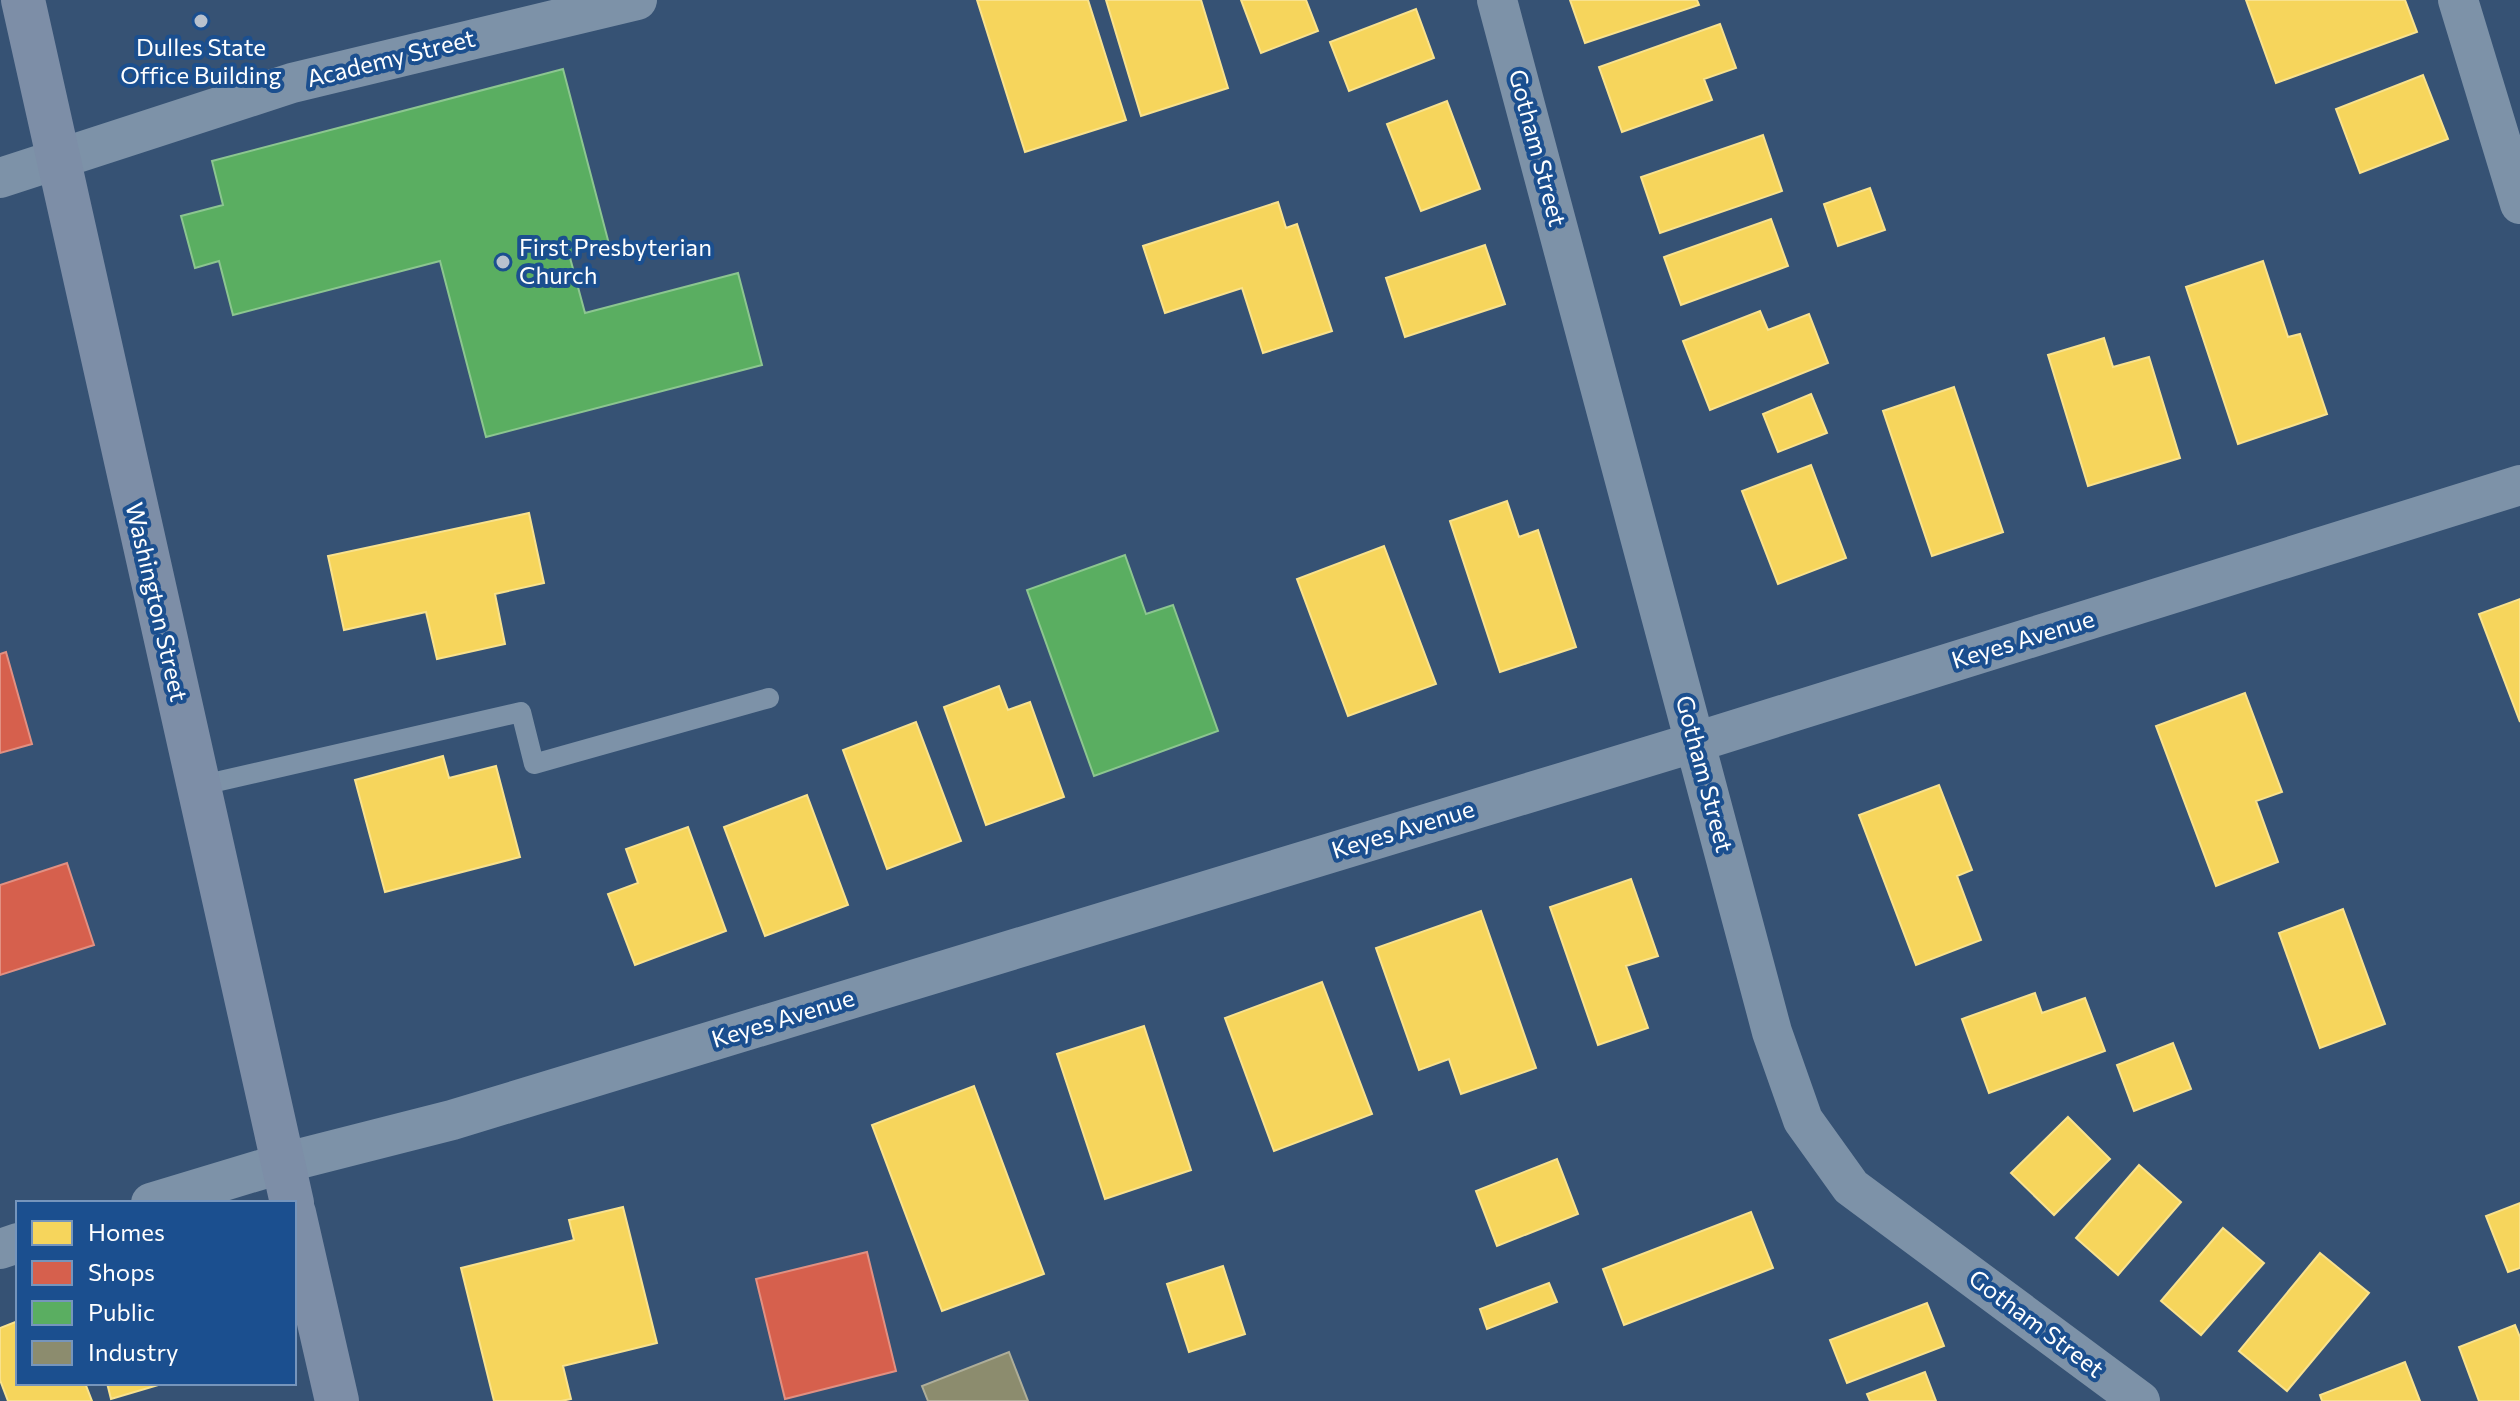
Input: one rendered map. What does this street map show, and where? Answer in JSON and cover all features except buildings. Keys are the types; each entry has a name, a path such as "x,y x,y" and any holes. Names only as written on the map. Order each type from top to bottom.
{"main road":[{"name":"Washington Street","path":"23,0 287,1183"},
{"path":"296,1222 337,1401"}],"street":[{"name":"Academy Street","path":"0,178 292,83 637,0"},
{"name":"Gotham Street","path":"1497,0 1772,1032 1803,1120 1851,1187 2140,1401"},
{"path":"2458,0 2520,204"},
{"name":"Keyes Avenue","path":"165,1201 287,1183 452,1120 1696,742 2520,485"}],"lane":[{"path":"198,786 521,712 534,764 769,698"}],"place":[{"name":"Dulles State Office Building","path":"201,21"},
{"name":"First Presbyterian Church","path":"503,262"}]}
